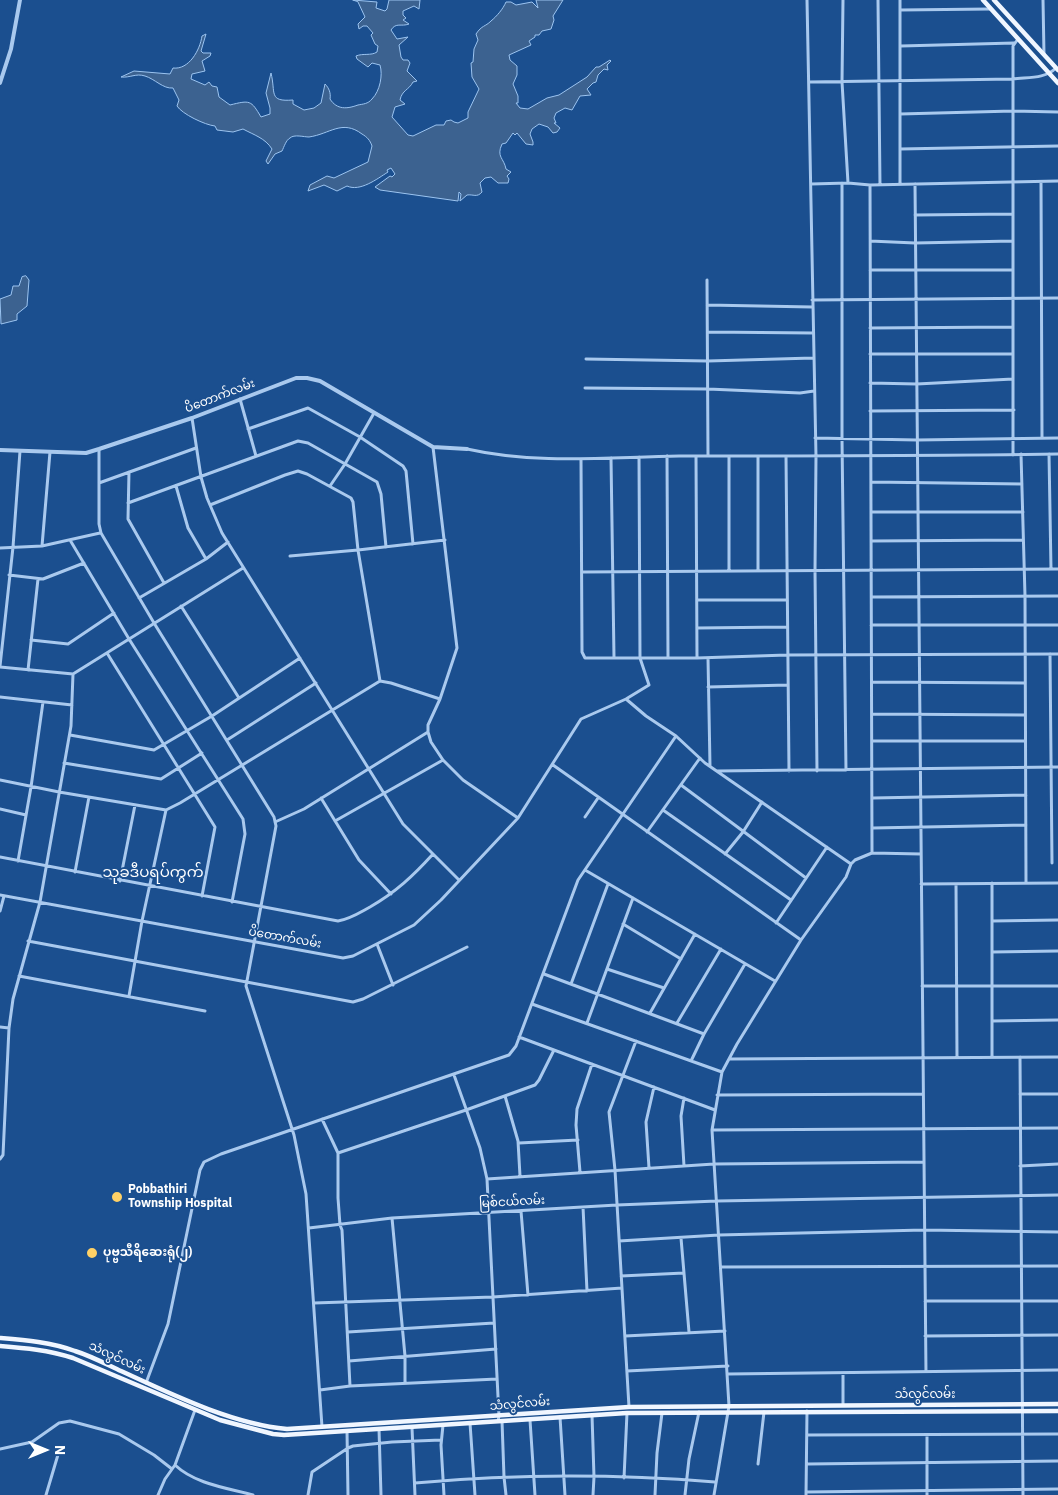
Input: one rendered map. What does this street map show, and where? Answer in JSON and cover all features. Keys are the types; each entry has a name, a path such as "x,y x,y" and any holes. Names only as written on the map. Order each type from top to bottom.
{"main road":[{"path":"983,0 1017,41 1058,83"},
{"path":"994,0 1057,69"},
{"name":"သံလွင်လမ်း","path":"0,1338 36,1341 76,1351 221,1414 270,1427 287,1429 530,1419 592,1414 699,1412 807,1405 1058,1404"},
{"name":"သံလွင်လမ်း","path":"0,1346 35,1348 55,1352 220,1420 284,1435 412,1428 470,1423 553,1411 629,1407 764,1411 1058,1411"},
{"path":"244,1427 245,1421"}],"street":[{"path":"0,83 11,49 20,0"},
{"path":"807,0 816,456 817,770"},
{"path":"843,0 842,82 848,183"},
{"path":"878,0 880,185"},
{"path":"900,0 900,184"},
{"path":"1043,0 1044,55"},
{"path":"900,10 991,8"},
{"path":"900,46 1017,41"},
{"path":"1013,454 1013,46 1017,41"},
{"path":"809,82 1013,79 1051,74 1057,69"},
{"path":"900,114 1013,111 1058,112"},
{"path":"900,149 1058,146"},
{"path":"811,184 848,183 880,185 1058,181"},
{"path":"1041,182 1042,438"},
{"path":"842,183 842,440 846,770"},
{"path":"915,184 926,1372"},
{"path":"870,185 872,853"},
{"path":"915,215 1013,214"},
{"path":"870,241 915,243 1013,241"},
{"path":"870,270 1013,270"},
{"path":"707,280 708,456"},
{"path":"812,300 1058,298"},
{"path":"708,304 812,307"},
{"path":"870,328 1013,327"},
{"path":"708,332 813,333"},
{"path":"870,354 1013,354"},
{"path":"586,359 708,361 813,358"},
{"name":"ပိတောက်လမ်း","path":"0,450 86,452 99,449 192,418 296,378 320,381 433,447 467,449"},
{"path":"870,383 916,384 1013,379"},
{"path":"585,388 708,389 800,393 814,391"},
{"path":"240,398 256,456"},
{"path":"248,429 308,408 360,437 403,466 406,471 413,544"},
{"path":"870,412 1014,410"},
{"path":"330,486 345,464 374,412"},
{"path":"192,418 196,448 210,505 243,568 403,824 459,880"},
{"path":"815,438 917,440 1058,438"},
{"path":"128,503 298,440 308,443 377,482 381,494 386,547"},
{"path":"433,447 457,648 440,699 428,724 428,732 431,742 443,760 463,780 518,818"},
{"path":"99,483 196,448"},
{"path":"99,449 99,524 101,533 154,623 274,817 276,826 246,986 292,1130 306,1194 322,1427"},
{"path":"467,449 496,456 544,460 667,456 1058,454"},
{"path":"20,450 0,667 73,674 243,568"},
{"path":"42,546 50,452"},
{"path":"1021,454 1025,596 1026,883"},
{"path":"1048,454 1051,569"},
{"path":"667,456 668,658"},
{"path":"696,456 696,658"},
{"path":"729,456 729,571"},
{"path":"758,456 758,571"},
{"path":"786,456 789,771"},
{"path":"639,457 640,658"},
{"path":"611,458 614,658"},
{"path":"581,459 583,656 587,658 1058,654"},
{"path":"210,505 298,471 351,498 380,681"},
{"path":"129,472 128,519 164,583"},
{"path":"871,482 1022,484"},
{"path":"176,486 188,528 206,559"},
{"path":"871,512 1022,512"},
{"path":"0,548 42,546 101,533"},
{"path":"70,540 129,639 243,819 246,828 232,902"},
{"path":"290,556 445,540"},
{"path":"871,541 1023,540"},
{"path":"139,598 206,559 228,542"},
{"path":"9,575 43,579 84,563"},
{"path":"583,572 1058,569"},
{"path":"28,670 38,579"},
{"path":"872,597 1058,596"},
{"path":"696,600 787,600"},
{"path":"181,606 239,698"},
{"path":"31,640 68,644 114,613"},
{"path":"871,625 1058,625"},
{"path":"696,628 787,627"},
{"path":"107,653 215,827 202,896"},
{"path":"1050,654 1052,863"},
{"path":"70,735 154,750 212,716 300,658"},
{"name":"ပိတောက်လမ်း","path":"2,895 343,958 353,956 414,925 441,900 518,818 581,719 626,699 649,685 640,658"},
{"path":"708,658 710,766"},
{"path":"0,1159 3,1156 9,1028 13,999 40,902 70,735 73,674"},
{"path":"0,780 166,810 380,681 391,682 440,699"},
{"path":"872,682 1025,683"},
{"path":"227,740 316,684"},
{"path":"708,687 788,685"},
{"path":"0,697 72,704"},
{"path":"626,699 646,716 676,736 718,772 851,864"},
{"path":"18,861 43,702"},
{"path":"872,714 1025,714"},
{"path":"275,822 304,809 428,732"},
{"path":"143,1388 168,1324 200,1170 204,1162 221,1154 454,1075 510,1054 519,1037 544,974 578,880 676,736"},
{"path":"872,741 1025,741"},
{"path":"64,762 161,779 202,753"},
{"path":"647,832 700,758"},
{"path":"335,821 443,760"},
{"path":"553,765 801,940"},
{"path":"718,772 1058,767"},
{"path":"681,785 806,878"},
{"path":"873,798 1026,795"},
{"path":"75,872 89,797"},
{"path":"321,798 359,860 391,894"},
{"path":"585,817 598,798"},
{"path":"725,854 743,832 762,802"},
{"path":"120,881 135,805"},
{"path":"0,809 26,815"},
{"path":"129,996 142,921 166,810"},
{"path":"663,810 791,900"},
{"path":"873,828 1026,825"},
{"path":"776,923 827,847"},
{"path":"714,1495 728,1409 728,1366 712,1130 722,1072 775,981 801,940 846,877 851,864 855,860 872,853 921,854"},
{"path":"0,857 338,921 349,919 391,894 410,879 433,854"},
{"path":"585,870 775,981"},
{"path":"992,883 992,1057"},
{"path":"921,884 1058,883"},
{"path":"571,984 608,884"},
{"path":"956,884 957,1058"},
{"path":"0,911 2,895"},
{"path":"587,1023 633,898"},
{"path":"992,921 1058,920"},
{"path":"623,924 681,959"},
{"path":"650,1013 696,934"},
{"path":"28,941 353,1002 393,985 467,947"},
{"path":"377,944 393,985"},
{"path":"677,1023 721,949"},
{"path":"992,952 1058,951"},
{"path":"691,1062 704,1034 745,964"},
{"path":"607,969 664,988"},
{"path":"544,974 704,1034"},
{"path":"19,976 205,1012"},
{"path":"922,986 1058,986"},
{"path":"532,1004 722,1072"},
{"path":"992,1021 1058,1020"},
{"path":"0,1027 9,1028"},
{"path":"519,1037 715,1110"},
{"path":"629,1407 615,1170 609,1112 636,1041"},
{"path":"338,1153 535,1085 554,1050"},
{"path":"729,1058 1058,1057"},
{"path":"1020,1058 1022,1371 1024,1405 1023,1495"},
{"path":"580,1172 578,1109 592,1064"},
{"path":"454,1075 480,1148 487,1179 497,1380 506,1495"},
{"path":"649,1168 646,1122 654,1087"},
{"path":"718,1095 923,1094"},
{"path":"1020,1094 1058,1094"},
{"path":"505,1096 519,1143 520,1176"},
{"path":"684,1098 681,1116 684,1166"},
{"path":"322,1119 338,1153 338,1198 342,1230 350,1386"},
{"path":"0,1123 5,1123"},
{"path":"712,1130 1058,1128"},
{"path":"519,1143 578,1140"},
{"path":"487,1179 714,1164 924,1162"},
{"path":"1020,1166 1058,1164"},
{"name":"မြစ်ငယ်လမ်း","path":"309,1228 392,1218 617,1205 717,1201 1058,1195"},
{"path":"583,1207 587,1291"},
{"path":"521,1210 528,1295"},
{"path":"392,1218 405,1356 405,1384"},
{"path":"619,1242 719,1235 924,1230 1058,1232"},
{"path":"681,1238 689,1332"},
{"path":"721,1267 1058,1266"},
{"path":"621,1276 684,1273"},
{"path":"314,1303 493,1297 622,1288"},
{"path":"925,1301 1058,1301"},
{"path":"348,1332 494,1323"},
{"path":"625,1336 725,1331"},
{"path":"925,1336 1058,1335"},
{"path":"349,1361 496,1349"},
{"path":"627,1371 728,1366"},
{"path":"728,1374 1058,1370"},
{"path":"843,1373 843,1406"},
{"path":"320,1390 350,1386 497,1380"},
{"path":"807,1405 808,1464 806,1494 1058,1489"},
{"path":"158,1495 165,1479 174,1467 195,1410"},
{"path":"758,1464 764,1411"},
{"path":"655,1495 657,1453 662,1412"},
{"path":"685,1495 694,1430 699,1412"},
{"path":"624,1478 627,1413"},
{"path":"592,1414 593,1495"},
{"path":"560,1417 565,1495"},
{"path":"530,1419 535,1495"},
{"path":"0,1449 32,1442 59,1423 70,1421 119,1434 183,1473 197,1479 253,1495"},
{"path":"470,1423 475,1495"},
{"path":"443,1425 444,1495"},
{"path":"412,1428 415,1495"},
{"path":"379,1429 381,1495"},
{"path":"347,1431 348,1495"},
{"path":"807,1436 1058,1434"},
{"path":"927,1435 927,1493"},
{"path":"308,1495 312,1472 348,1448 380,1443 442,1440"},
{"path":"46,1495 60,1448"},
{"path":"808,1464 1058,1461"},
{"path":"415,1483 504,1477 594,1477 716,1482"}],"water":[{"path":"353,0 377,2 376,8 385,11 389,0 420,0 419,9 414,6 403,11 403,15 406,18 403,20 409,24 397,25 391,30 397,39 408,37 399,45 401,57 410,63 407,71 417,81 413,82 402,94 400,100 405,104 395,107 392,117 408,135 413,136 436,125 444,125 446,121 451,120 458,123 468,118 468,112 479,89 472,77 471,63 473,62 474,49 478,40 476,34 498,15 506,2 516,5 532,2 538,8 536,0 563,0 553,16 554,20 551,29 535,35 529,41 531,45 509,55 510,60 517,66 517,75 513,84 518,96 518,103 516,103 520,108 528,109 547,98 559,95 587,77 596,67 611,61 607,65 608,70 604,69 598,75 596,82 587,89 591,95 580,96 572,110 565,108 556,113 554,118 556,123 554,123 560,128 557,132 553,133 548,127 539,124 532,129 530,134 533,145 526,144 517,133 515,135 513,133 506,143 502,144 500,155 506,169 511,172 507,176 509,179 508,183 498,183 491,177 485,178 480,183 482,192 480,194 467,195 460,201 461,194 459,192 458,201 380,190 375,187 395,174 391,168 379,178 363,186 347,186 337,191 324,185 308,191 310,185 327,176 334,178 368,162 372,146 368,139 355,130 348,128 336,129 309,137 294,136 286,142 282,151 275,154 268,164 266,161 272,149 259,137 243,129 233,132 217,130 215,126 194,119 177,106 179,100 173,88 166,87 149,77 136,75 121,77 134,71 170,74 173,68 184,66 193,58 202,36 206,34 201,51 203,53 211,53 210,56 202,61 205,71 192,74 191,79 205,85 209,82 212,86 217,87 219,97 230,105 246,102 255,107 261,117 270,114 266,93 271,73 276,98 293,100 293,104 304,110 314,108 321,103 325,84 328,87 330,99 339,107 365,104 377,92 381,69 380,65 372,63 368,67 357,59 356,56 377,52 378,46 371,35 373,33 367,26 359,29 358,24 365,17 358,2"},
{"path":"26,276 29,280 27,306 17,314 17,320 1,324 0,299 11,295 13,286 19,286 22,277"}],"place":[{"name":"Pobbathiri Township Hospital","path":"117,1197"},
{"name":"ပုဗ္ဗသီရိဆေးရုံ(၂)","path":"92,1253"}],"district":[{"name":"သုခဒီပရပ်ကွက်","path":"153,873"}]}
